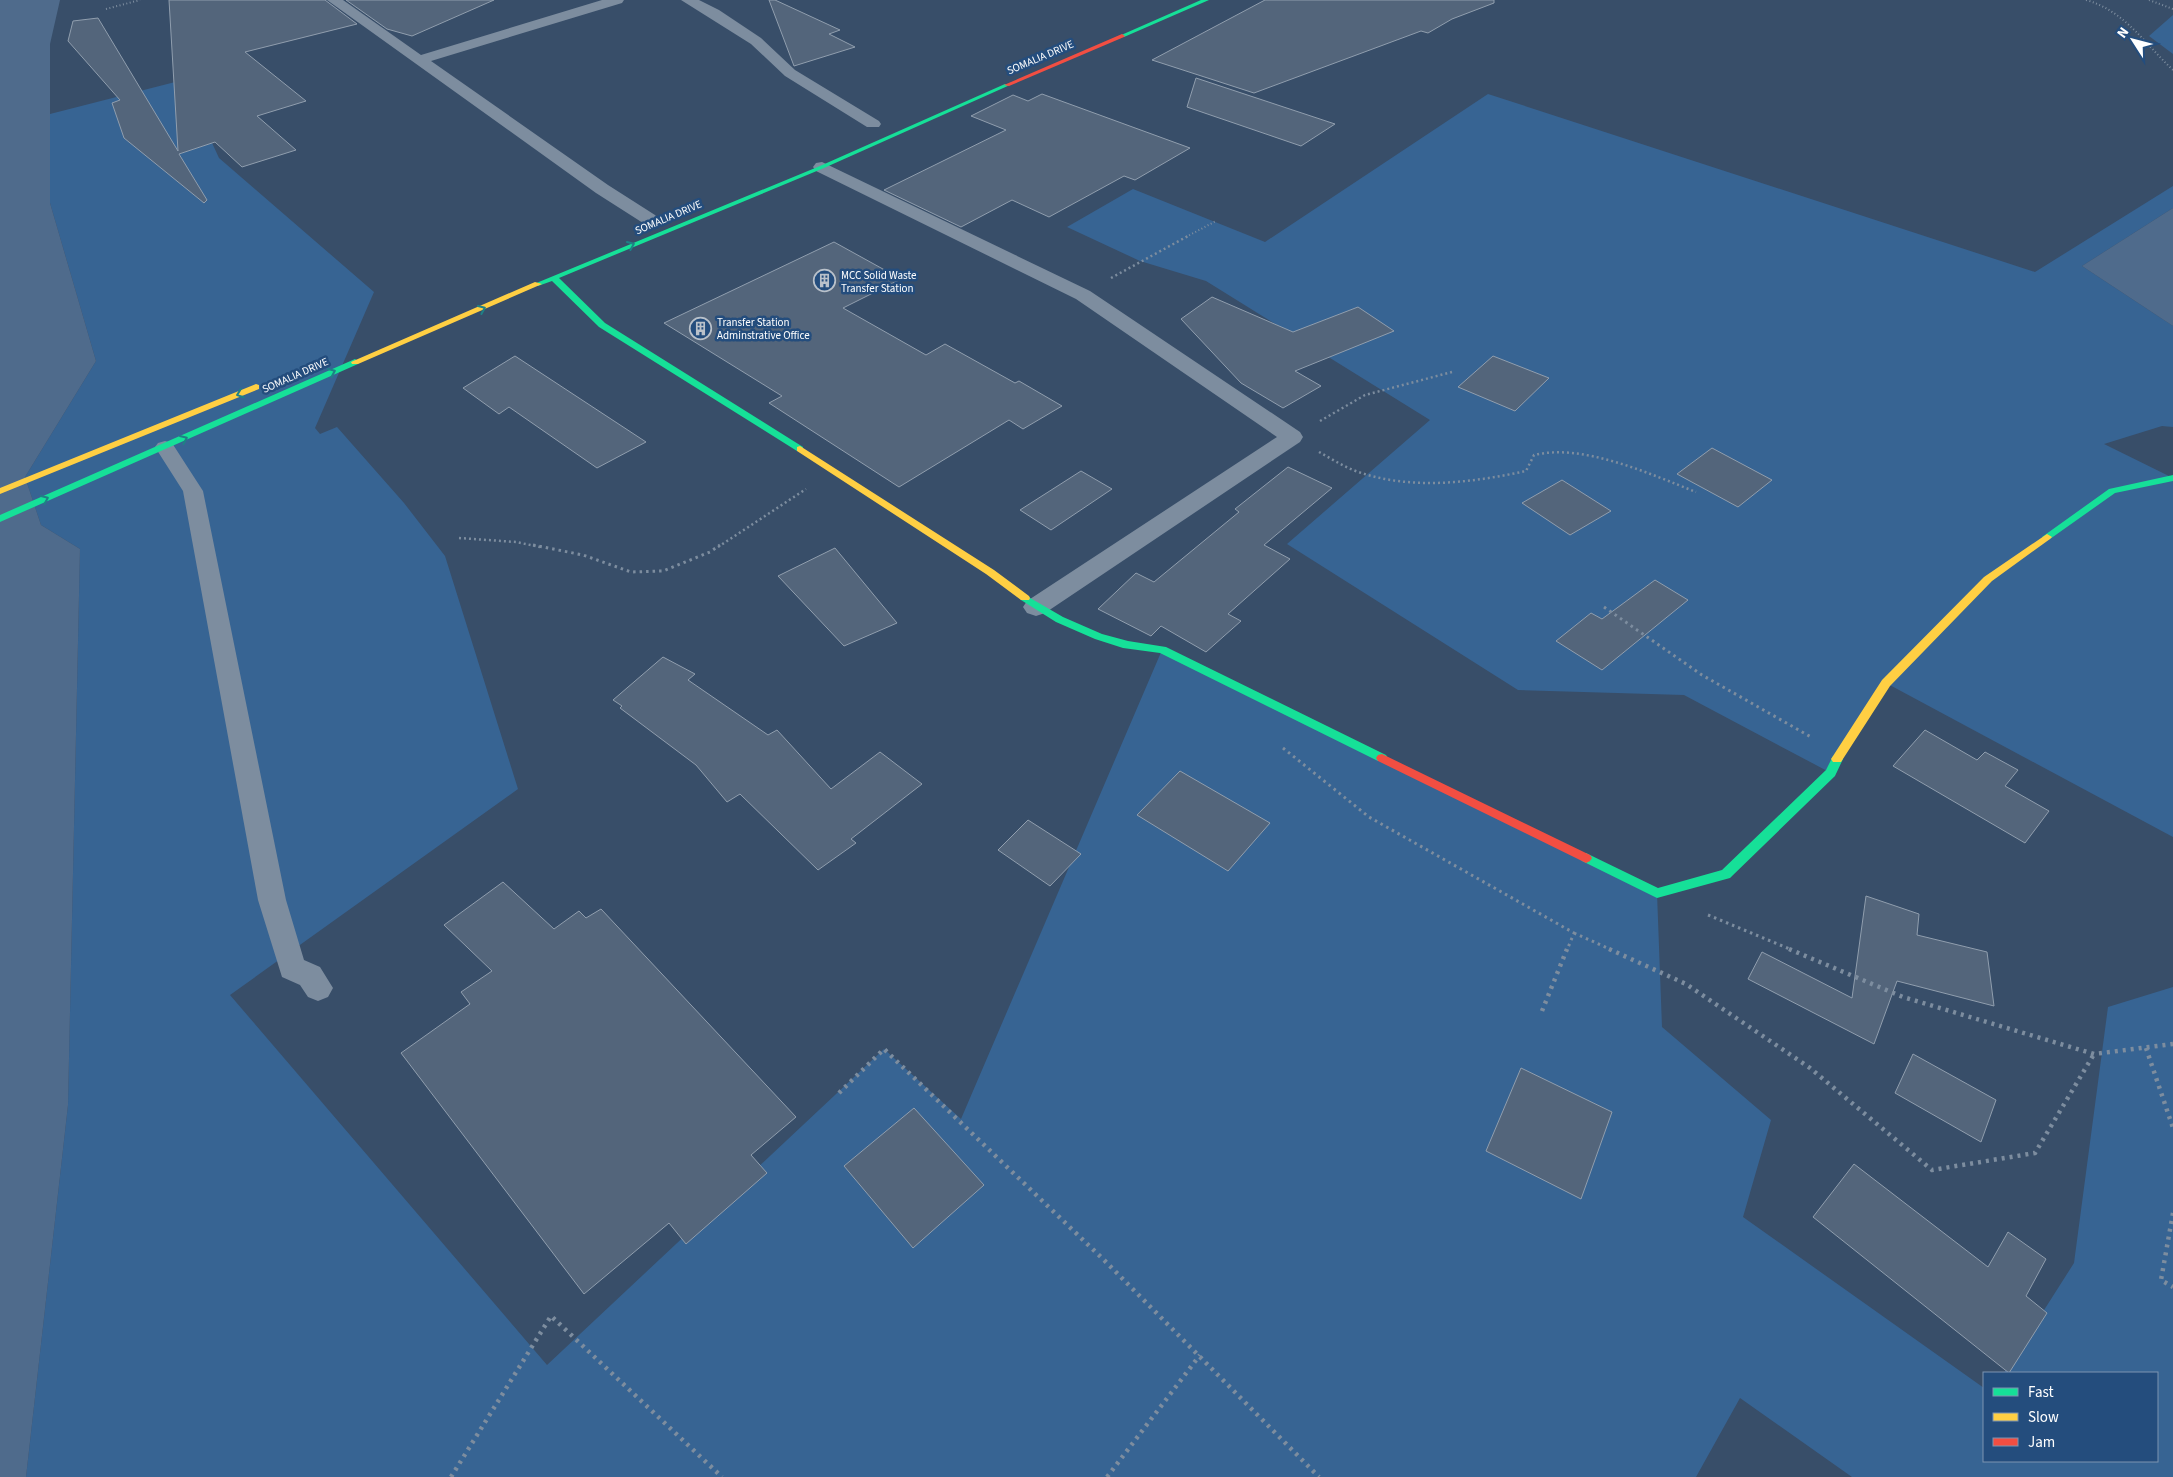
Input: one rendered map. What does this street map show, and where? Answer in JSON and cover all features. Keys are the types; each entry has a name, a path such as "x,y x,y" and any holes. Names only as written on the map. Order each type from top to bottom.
{"street":[{"path":"334,0 602,189 653,217"},
{"path":"420,60 617,0"},
{"path":"688,0 714,13 756,41 790,73 878,122"},
{"name":"SOMALIA DRIVE","path":"0,519 352,363 822,167 1055,64 1206,0"},
{"path":"855,132 878,122"},
{"path":"822,167 1083,295 1292,437 1036,607"},
{"name":"SOMALIA DRIVE","path":"632,226 653,217"},
{"path":"554,278 602,325 835,470 990,572 1036,607 1087,632 1123,644 1162,650 1657,893 1726,874 1831,773 1840,753 1886,683 1988,579 2112,491 2173,478"},
{"name":"SOMALIA DRIVE","path":"0,491 266,383"}],"lane":[{"path":"165,447 193,491 272,900 292,968 310,976 318,988"}],"path":[{"path":"106,9 140,0"},
{"path":"2086,0 2106,6 2128,23 2156,56 2173,70"},
{"path":"2149,0 2172,8"},
{"path":"1140,261 1216,221"},
{"path":"1292,437 1365,395 1452,372"},
{"path":"1351,469 1387,480 1448,484 1495,478 1526,471 1534,456 1550,451 1566,451 1632,467 1696,492"},
{"path":"459,538 525,544 584,555 631,572 663,571 710,552 835,470"},
{"path":"1604,607 1702,675 1840,753"},
{"path":"1277,743 1370,817 1574,933 1686,984 1810,1068 1932,1170 2035,1153 2094,1054"},
{"path":"1657,893 1903,997 2094,1054 2172,1045"},
{"path":"1542,1011 1574,933"},
{"path":"2146,1048 2173,1128"},
{"path":"839,1094 884,1049 961,1120 1200,1355 1319,1477"},
{"path":"2173,1213 2161,1280 2173,1287"},
{"path":"451,1477 552,1316 722,1477"},
{"path":"1107,1477 1200,1355"}],"shaded area":[{"path":"0,0 60,0 50,44 50,203 96,361 25,477 41,525 80,549 68,1105 26,1477 0,1477"},
{"path":"2173,15 2173,54 2149,36"},
{"path":"183,80 219,158 374,292 315,428 320,434 337,427 404,503 445,556 518,789 230,995 547,1365 884,1049 961,1119 1162,650 1657,893 1662,1027 1771,1120 1743,1217 1983,1387 1983,1462 2158,1462 2158,1372 2005,1372 2074,1263 2108,1007 2173,987 2173,1477 1852,1477 1740,1398 1696,1477 26,1477 68,1105 80,549 41,525 25,477 96,361 50,203 50,114"},
{"path":"1488,94 2035,272 2173,186 2173,208 2082,266 2173,326 2173,427 2162,426 2104,444 2173,478 2173,837 1886,683 1831,773 1684,695 1518,690 1287,544 1430,420 1206,281 1140,261 1067,227 1133,189 1265,242"},
{"path":"2173,208 2173,326 2082,266"}],"building":[{"path":"169,0 325,0 357,24 245,52 306,101 257,116 296,150 242,167 215,142 179,154 207,200 204,203 124,138 112,103 120,100 68,41 73,21 98,18 178,151"},
{"path":"346,0 494,0 412,36 387,29"},
{"path":"769,0 775,0 840,30 829,34 855,47 794,66"},
{"path":"1265,0 1494,0 1494,3 1452,19 1428,33 1421,31 1254,93 1152,60"},
{"path":"1196,78 1335,124 1301,146 1187,107"},
{"path":"1042,94 1190,148 1135,180 1124,176 1049,217 1012,200 961,227 884,190 1006,130 971,116 1013,95 1028,101"},
{"path":"834,242 901,279 843,308 926,355 945,344 1015,383 1019,381 1062,406 1023,429 1009,420 899,487 769,403 782,396 664,323"},
{"path":"1212,297 1293,332 1358,307 1394,331 1295,371 1321,386 1283,408 1241,383 1181,319"},
{"path":"515,356 646,442 597,468 509,407 499,414 463,388"},
{"path":"1493,356 1549,378 1515,411 1458,387"},
{"path":"1712,448 1772,480 1738,507 1677,474"},
{"path":"1288,467 1332,488 1264,545 1290,559 1228,614 1241,621 1206,652 1161,626 1151,636 1098,609 1136,573 1154,582 1239,512 1235,509"},
{"path":"1081,471 1112,489 1051,530 1020,510"},
{"path":"1562,480 1611,511 1570,535 1522,503"},
{"path":"835,548 897,623 844,646 778,576"},
{"path":"1655,580 1688,600 1602,670 1556,641 1591,613 1602,619"},
{"path":"663,657 695,674 688,680 768,735 777,730 831,789 880,752 922,784 851,839 856,843 818,870 740,794 727,802 696,765 620,708 622,706 613,700"},
{"path":"1925,730 1977,760 1985,752 2018,770 2005,786 2049,811 2025,843 1893,766"},
{"path":"1180,771 1270,823 1228,871 1137,815"},
{"path":"1028,820 1081,854 1050,886 998,850"},
{"path":"503,882 554,929 579,911 586,918 601,909 796,1117 751,1155 767,1173 686,1244 669,1223 584,1294 401,1053 470,1004 461,992 492,971 444,925"},
{"path":"1866,896 1919,914 1917,935 1987,952 1994,1006 1897,981 1874,1044 1748,979 1762,952 1852,998"},
{"path":"1913,1054 1996,1100 1981,1142 1895,1093"},
{"path":"1521,1068 1612,1112 1581,1199 1486,1151"},
{"path":"914,1108 984,1185 913,1248 844,1166"},
{"path":"1854,1164 1988,1267 2008,1232 2046,1259 2026,1296 2047,1313 2010,1372 2008,1372 1813,1217"}],"traffic: fast":[{"path":"1122,36 1206,0"},
{"path":"538,284 822,167 1007,85"},
{"path":"554,278 602,325 800,449"},
{"path":"0,519 355,362"},
{"path":"2047,537 2112,491 2173,478"},
{"path":"1025,598 1072,626 1098,637 1128,645 1162,650 1382,758"},
{"path":"1586,858 1657,893 1726,874 1831,773 1837,759"}],"traffic: slow":[{"path":"355,362 538,284"},
{"path":"0,491 256,387"},
{"path":"800,449 990,572 1025,598"},
{"path":"1837,759 1886,683 1988,579 2047,537"}],"traffic: jam":[{"path":"1007,85 1122,36"},
{"path":"1382,758 1586,858"}],"place":[{"name":"MCC Solid Waste Transfer Station","path":"825,281"},
{"name":"Transfer Station Adminstrative Office","path":"701,328"}]}
